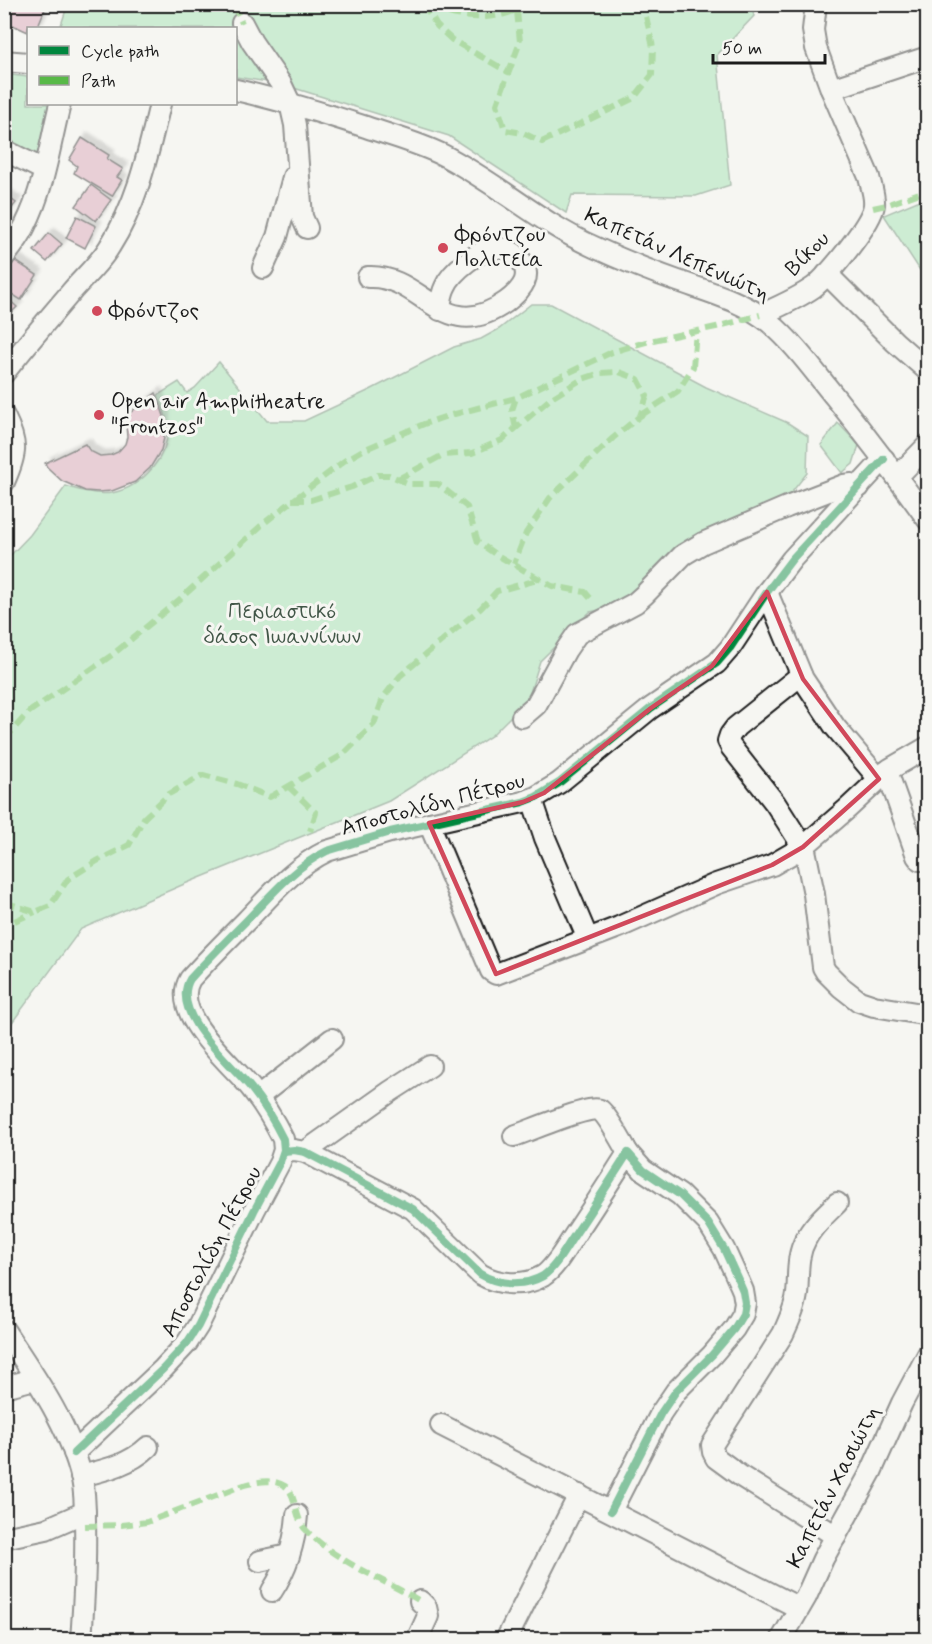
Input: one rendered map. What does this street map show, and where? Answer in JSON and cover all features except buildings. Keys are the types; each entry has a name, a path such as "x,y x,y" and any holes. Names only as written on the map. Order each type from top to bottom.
{"street":[{"path":"816,4 813,35 831,89 927,57"},
{"path":"242,23 252,42 281,84 290,103 295,125 302,217 307,228"},
{"path":"4,61 27,63"},
{"name":"Βίκου","path":"760,315 798,297 814,286 856,237 873,208 874,197 868,177 831,89"},
{"name":"Καπετάν Λεπενιώτη","path":"237,90 290,103 404,139 441,154 480,176 571,236 625,261 736,302 760,315 793,345 884,459 927,520"},
{"path":"4,257 25,226 34,206 60,105"},
{"path":"4,373 66,297 99,262 111,244 127,215 137,190 160,105"},
{"path":"4,150 44,170"},
{"path":"263,268 277,237 297,157"},
{"path":"827,273 927,371"},
{"path":"368,277 391,279 440,310"},
{"path":"4,416 15,443 13,460 4,482"},
{"path":"897,477 927,445"},
{"name":"Αποστολίδη Πέτρου","path":"74,1452 163,1369 187,1343 205,1312 284,1151 283,1139 258,1097 197,1026 187,1000 188,982 281,885 310,860 327,851 363,840 513,805 532,799 559,783 651,708 717,663 792,559 884,459"},
{"path":"522,717 536,705 566,650 578,634 635,603 682,555 703,543 844,485 852,484 859,487"},
{"path":"767,592 801,675 829,719 883,775 917,856 920,860 927,860"},
{"path":"801,675 736,727 728,741 775,803 803,847 809,861 826,972 859,1001 927,1016"},
{"path":"429,823 491,971 496,974 619,927 716,884 765,868 803,847 847,810 883,775 927,747"},
{"path":"532,799 544,838 588,939"},
{"path":"258,1097 332,1040"},
{"path":"305,1152 430,1066"},
{"path":"514,1136 573,1114 594,1108 599,1109 628,1154 643,1170 680,1196 708,1222 743,1291 745,1303 734,1329 676,1391 661,1413 611,1511"},
{"path":"284,1151 305,1152 413,1209 480,1274 490,1280 513,1283 535,1280 549,1271 628,1154"},
{"path":"836,1536 716,1458 712,1445 790,1321 796,1296 799,1259 806,1239 811,1230 837,1203"},
{"path":"4,1330 65,1431 81,1476 85,1512 85,1576 81,1640"},
{"name":"Καπετάν Χασιώτη","path":"781,1640 871,1472 927,1354"},
{"path":"4,1387 35,1379"},
{"path":"441,1425 799,1608"},
{"path":"81,1476 123,1464 148,1448"},
{"path":"506,1640 579,1494"},
{"path":"4,1538 46,1529 85,1512"},
{"path":"272,1591 279,1581 289,1555 295,1535 297,1515"},
{"path":"260,1561 289,1555"},
{"path":"417,1640 428,1616 425,1605 420,1601"}],"highlighted area":[{"path":"767,592 803,679 879,779 803,847 772,865 496,974 429,823 523,802 544,793 651,708 712,666"}],"green space":[{"path":"68,4 751,4 754,16 717,55 730,185 696,196 572,195 566,213 449,136 281,84 237,77 237,27 60,27"},
{"path":"4,74 27,77 27,105 52,105 40,157 5,141"},
{"path":"928,197 927,281 884,215"},
{"name":"Περιαστικό δάσος Ιωαννίνων","path":"531,304 551,304 706,387 788,423 808,436 807,473 784,502 684,542 674,549 630,599 619,606 590,612 540,661 528,699 491,736 389,801 182,885 81,929 5,1032 5,561 30,535 66,486 88,492 112,493 123,490 144,476 160,457 165,446 166,419 158,395 179,382 187,393 195,388 219,362 267,421 304,421 454,347 481,339 499,329"},
{"path":"838,423 859,445 853,464 842,473 821,445"}],"marked path":[{"path":"233,4 242,23"},
{"path":"423,4 437,26 452,40 510,73"},
{"path":"433,4 455,15 476,17 497,16 525,4"},
{"path":"517,11 520,42 497,104 505,130 523,133 542,142 634,98 652,75 653,47 645,12 639,4"},
{"path":"873,208 928,190"},
{"path":"4,740 29,712 112,655 180,599 264,523 344,461 363,450 447,416 516,398 612,352 760,315"},
{"path":"640,416 678,391 693,367 696,331"},
{"path":"398,479 443,455 472,453 502,440 550,399 582,379 601,373 619,372 638,379 647,396 640,416 613,438 550,498 526,533 514,564"},
{"path":"516,398 512,410 516,429"},
{"path":"292,500 311,500 352,487 378,475 389,475 409,484 438,484 467,507 478,542 552,586 585,592 592,600"},
{"path":"4,902 35,912 50,906 68,879 129,845 144,818 169,794 203,775 237,784 270,797 344,754 374,724 383,698 400,676 481,608 497,591 541,579"},
{"path":"288,786 316,813 310,831"},
{"path":"4,935 12,922 35,912"},
{"path":"85,1526 147,1522 244,1485 264,1481 275,1482 289,1490 302,1525 331,1552 420,1601"}],"cycle path":[{"path":"74,1453 163,1369 187,1343 198,1326 284,1150 283,1139 260,1100 217,1052 195,1022 188,1007 186,993 190,979 284,882 304,865 327,851 390,832 523,802 559,783 651,708 717,663 792,559 884,459"},
{"path":"284,1151 305,1152 413,1209 480,1274 503,1282 519,1283 536,1280 552,1268 628,1153 643,1170 680,1195 708,1223 724,1249 743,1291 745,1303 743,1314 734,1329 676,1391 661,1413 611,1511"}],"place":[{"name":"Φρόντζου Πολιτεία","path":"443,248"},
{"name":"Φρόντζος","path":"97,311"},
{"name":"Open air Amphitheatre \"Frontzos\"","path":"99,415"}]}
